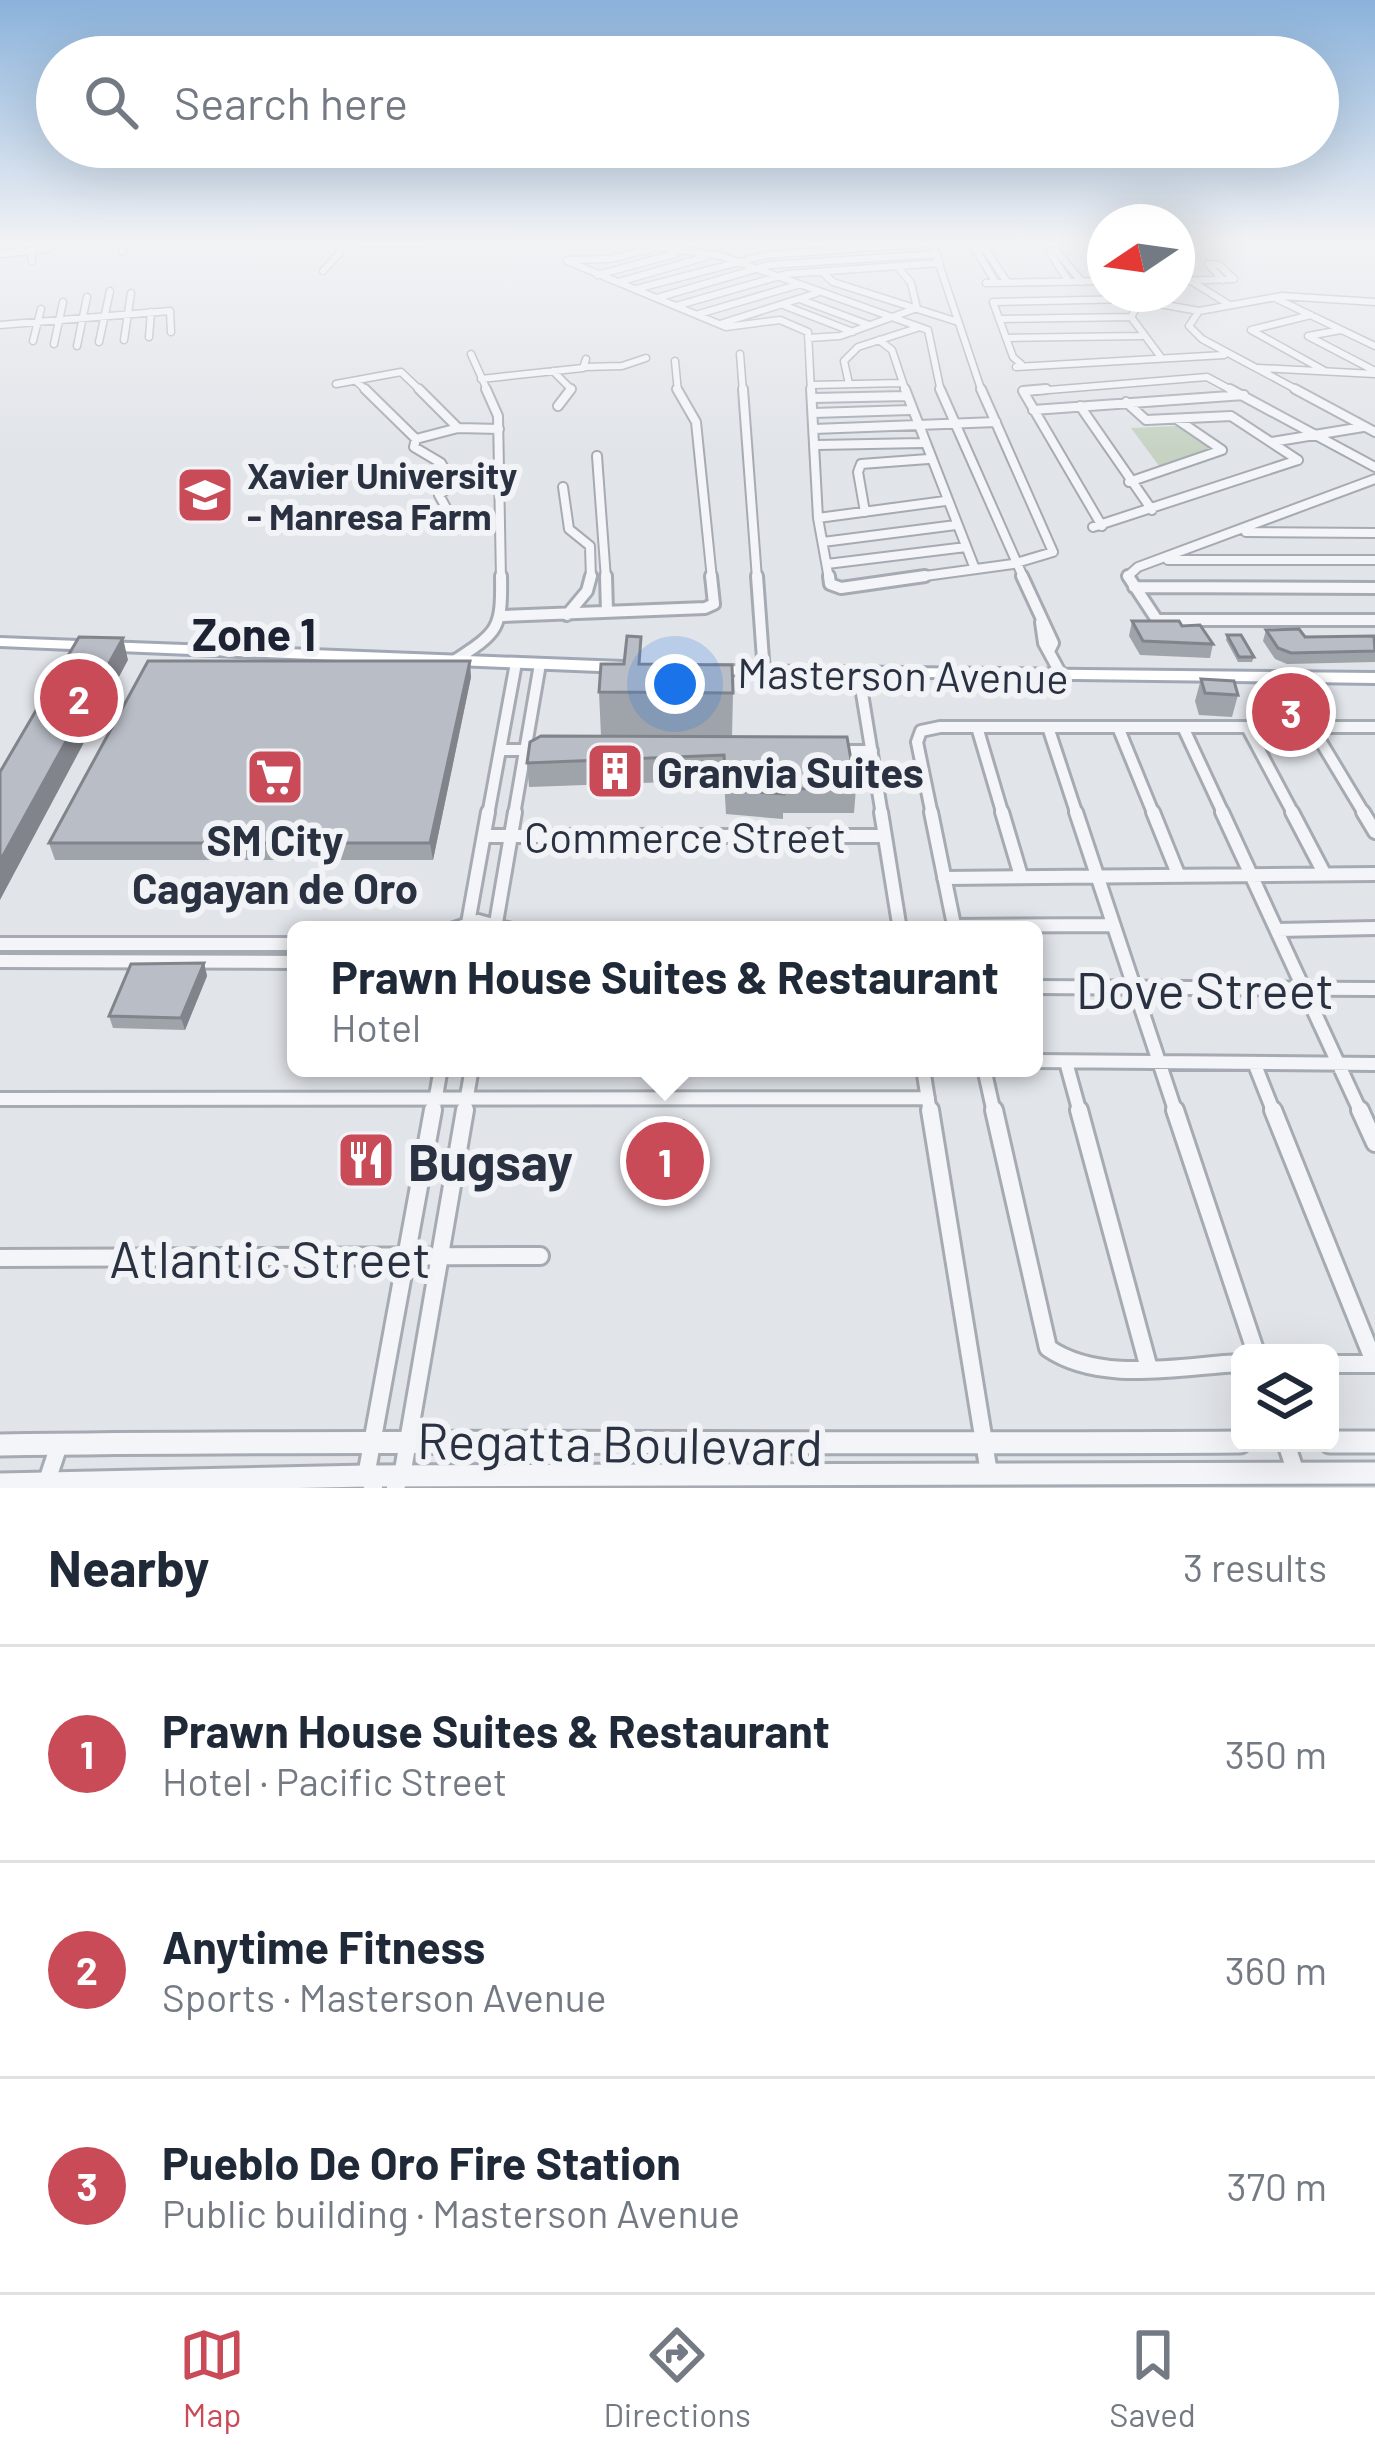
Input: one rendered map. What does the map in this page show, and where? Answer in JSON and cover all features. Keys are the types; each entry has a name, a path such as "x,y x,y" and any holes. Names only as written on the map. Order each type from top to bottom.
{"main road":[{"path":"1,644 631,668"},
{"name":"Masterson Avenue","path":"697,670 1064,678 1375,678"}],"street":[{"path":"33,341 40,312"},
{"path":"54,344 61,312"},
{"path":"77,346 83,312"},
{"path":"0,325 141,312"},
{"path":"149,338 151,312"},
{"path":"171,312 171,332"},
{"path":"691,312 731,328 782,320 807,331 818,518 834,587 1013,564 1047,557 1053,548 953,312"},
{"path":"697,315 706,312"},
{"path":"720,324 755,312"},
{"path":"802,312 853,332"},
{"path":"836,312 871,326"},
{"path":"878,312 929,332 940,395 1064,678"},
{"path":"808,338 853,332 907,312"},
{"path":"922,312 955,321"},
{"path":"997,312 1017,366 1229,355"},
{"path":"1131,317 1134,312"},
{"path":"1197,312 1189,325 1192,331 1370,429"},
{"path":"1306,312 1375,346"},
{"path":"124,340 128,313"},
{"path":"99,342 105,315"},
{"path":"1311,315 1258,325 1252,332 1325,371"},
{"path":"999,319 1131,317"},
{"path":"1131,317 1160,356"},
{"path":"849,384 847,356 920,326"},
{"path":"1342,330 1307,336 1375,372"},
{"path":"1007,338 1141,336"},
{"path":"879,340 892,350 928,459 975,568"},
{"path":"454,661 493,635 502,616 499,428 471,354"},
{"path":"740,354 764,673"},
{"path":"481,380 585,363 622,366 646,358"},
{"path":"502,616 714,604 696,422 678,397 675,361"},
{"path":"1255,368 1375,372"},
{"path":"553,371 571,389 558,406"},
{"path":"336,384 404,372 458,428"},
{"path":"1126,402 1142,419 1231,416 1298,460 1097,527 1023,391 1207,377 1375,467"},
{"path":"356,381 415,436"},
{"path":"812,385 901,383"},
{"path":"1033,410 1247,395"},
{"path":"812,398 905,396"},
{"path":"1080,406 1152,510"},
{"path":"813,413 910,410"},
{"path":"1129,482 1222,449 1177,420"},
{"path":"814,429 996,422"},
{"path":"415,436 458,428 499,428"},
{"path":"1272,442 1370,429"},
{"path":"415,436 414,447 451,475 453,484 440,495 454,522"},
{"path":"817,446 922,443"},
{"path":"597,455 605,522 607,612"},
{"path":"865,512 858,472 861,464 928,459"},
{"path":"1375,479 1157,560 1128,576 1157,620 1375,620"},
{"path":"563,487 569,529 590,546 591,554 590,592 567,615"},
{"path":"818,518 945,501"},
{"path":"823,542 956,525"},
{"path":"1238,532 1375,533"},
{"path":"826,564 966,547"},
{"path":"1157,560 1375,560"},
{"path":"1134,587 1375,588"},
{"path":"468,921 516,663"},
{"path":"496,921 540,664"},
{"path":"859,675 899,921"},
{"path":"977,727 1021,876"},
{"path":"1048,727 1253,1344"},
{"path":"1118,727 1178,874"},
{"path":"1183,727 1375,1143"},
{"path":"1247,727 1324,873"},
{"path":"1312,727 1375,832"},
{"path":"953,921 917,742 921,731 1375,727"},
{"path":"500,750 548,750"},
{"path":"829,751 872,751"},
{"name":"Commerce Street","path":"484,836 885,836"},
{"path":"944,878 1375,874"},
{"path":"1043,926 1113,925"},
{"path":"1277,930 1375,928"},
{"path":"0,944 287,944"},
{"path":"0,961 287,962"},
{"name":"Dove Street","path":"1043,987 1375,988"},
{"path":"1043,1061 1375,1064"},
{"path":"1066,1062 1148,1365"},
{"path":"1255,1064 1375,1364 1339,1364"},
{"path":"370,1482 372,1440 439,1077"},
{"path":"398,1482 470,1077"},
{"path":"924,1077 989,1473"},
{"path":"985,1077 1042,1334 1057,1358 1085,1368 1231,1363"},
{"path":"0,1099 928,1098"},
{"name":"Atlantic Street","path":"0,1258 540,1256"},
{"name":"Regatta Boulevard","path":"0,1444 1231,1442"},
{"path":"1339,1442 1375,1442"},
{"path":"46,1484 59,1444"},
{"path":"1289,1452 1296,1473"},
{"name":"Regatta Boulevard","path":"0,1484 1375,1473"}],"green space":[{"path":"1177,426 1210,448 1160,467 1131,428"}],"building":[{"path":"1132,621 1200,625 1213,644 1143,641"},
{"path":"1299,629 1305,637 1374,636 1375,651 1291,653 1278,648 1266,630"},
{"path":"1227,635 1241,635 1254,657 1239,657"},
{"path":"627,636 641,637 639,664 732,665 733,693 599,692 601,664 624,664"},
{"path":"79,637 123,638 0,861 0,772"},
{"name":"SM City Cagayan de Oro","path":"148,661 470,661 430,843 49,843"},
{"path":"1201,679 1234,681 1238,695 1205,693"},
{"path":"1279,695 1302,695 1310,706 1285,706"},
{"path":"541,736 847,737 856,788 784,789 784,794 726,790 724,755 527,763 530,742"},
{"path":"204,963 181,1018 109,1016 131,964"},
{"path":"683,1121 684,1162 646,1163 646,1122"}],"place":[{"name":"Xavier University - Manresa Farm","path":"205,495"},
{"name":"Anytime Fitness","path":"79,698"},
{"name":"Pueblo De Oro Fire Station","path":"1291,712"},
{"name":"Granvia Suites","path":"615,771"},
{"name":"SM City Cagayan de Oro","path":"275,777"},
{"name":"Bugsay","path":"366,1160"},
{"name":"Prawn House Suites & Restaurant","path":"665,1161"}],"district":[{"name":"Zone 1","path":"254,633"}]}
